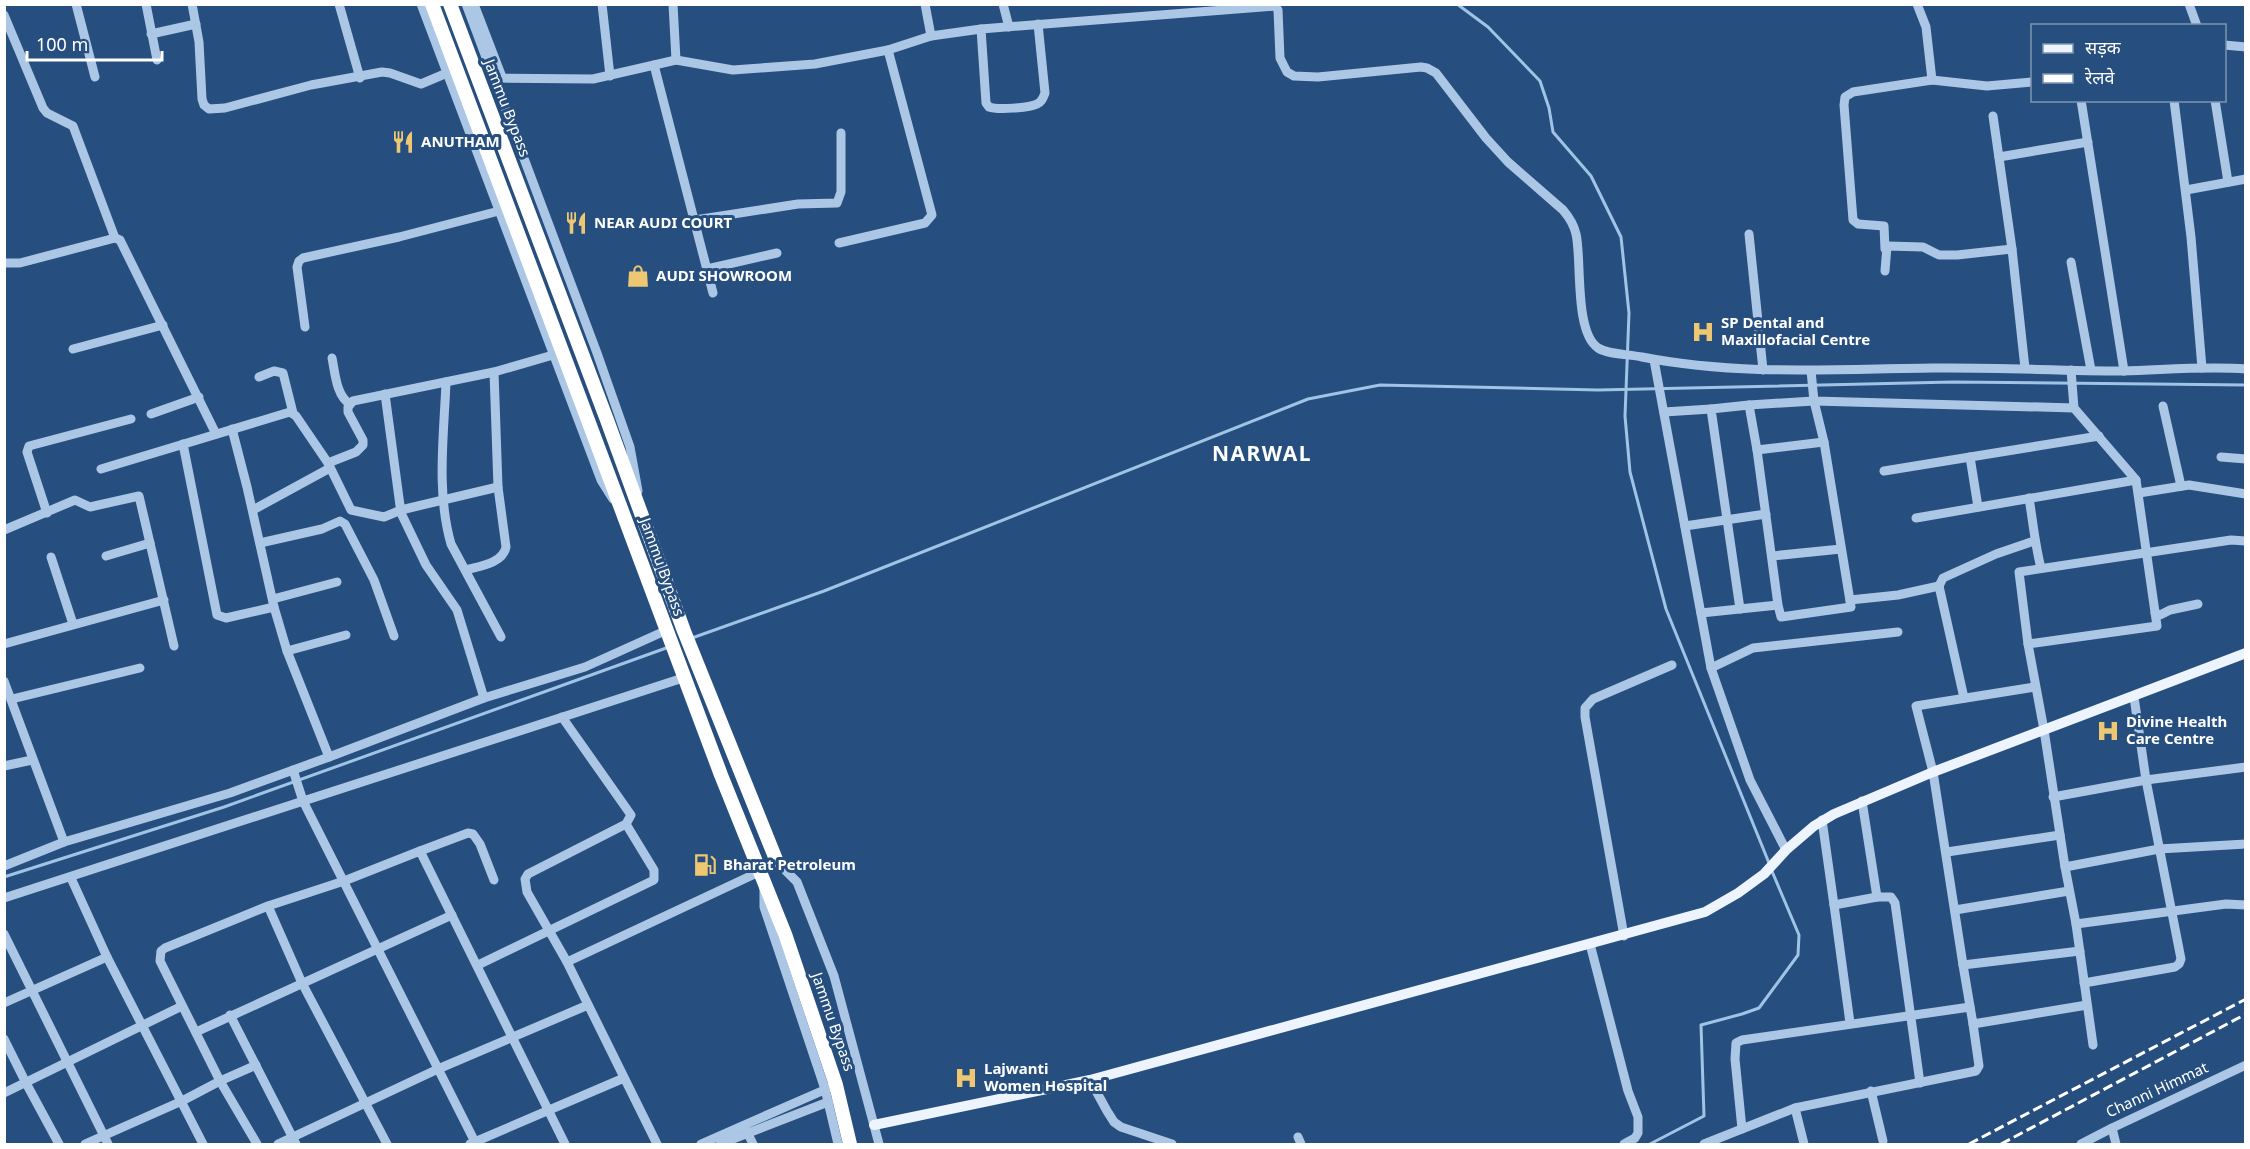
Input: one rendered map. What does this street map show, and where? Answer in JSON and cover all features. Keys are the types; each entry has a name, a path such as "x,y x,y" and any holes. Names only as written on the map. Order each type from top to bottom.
{"highway":[{"name":"Jammu Bypass","path":"432,4 668,633 802,981 831,1087 850,1144"},
{"name":"Jammu Bypass","path":"450,4 684,631 777,862"}],"main road":[{"path":"874,1125 1090,1080 1624,936 1705,912 1731,898 1764,874 1786,850 1822,820 1933,772 2246,653"}],"street":[{"path":"76,4 95,77"},
{"path":"146,4 157,60"},
{"path":"192,4 199,42 202,99 204,105 209,109 225,108 311,86 382,72 421,84 447,73"},
{"path":"339,4 360,78"},
{"path":"421,4 601,480 628,524"},
{"path":"466,4 498,78"},
{"path":"474,4 498,78 630,447 644,521"},
{"path":"603,4 610,76"},
{"path":"673,4 676,60"},
{"path":"925,4 931,36"},
{"path":"1003,4 1009,27"},
{"path":"1917,4 1926,27 1932,80"},
{"path":"2189,4 2196,24"},
{"path":"498,78 572,79 610,76 676,60 733,70 815,64 888,50 931,36 981,29 1241,6 1275,6 1278,10 1280,58 1287,72 1294,76 1318,77 1421,67 1436,73 1486,138 1508,162 1569,217 1576,237 1581,311 1584,324 1597,347 1654,360 1716,368 1762,370 2246,369"},
{"path":"4,15 43,108 47,113 73,126 115,238"},
{"path":"152,34 196,24"},
{"path":"981,29 986,103 988,107 999,109 1036,105 1045,93 1038,24"},
{"path":"2226,45 2246,47"},
{"path":"839,243 925,223 932,215 888,50"},
{"path":"654,65 713,293"},
{"path":"1885,271 1884,226 1858,224 1853,220 1845,97 1853,92 1932,80 1987,86 2031,82"},
{"path":"2081,102 2124,371"},
{"path":"2174,102 2186,190 2202,368"},
{"path":"2215,102 2228,182"},
{"path":"1993,116 2012,249 2025,368"},
{"path":"694,220 798,204 837,204 841,192 841,133"},
{"path":"1999,157 2088,142"},
{"path":"2186,190 2246,179"},
{"path":"305,327 297,267 303,258 399,237 499,211"},
{"path":"1749,234 1762,370"},
{"path":"4,263 20,263 115,238 123,242 216,434"},
{"path":"1885,249 1891,246 1923,247 1935,254 1957,255 2012,249"},
{"path":"707,269 777,253"},
{"path":"2071,262 2091,370"},
{"path":"73,350 162,326"},
{"path":"253,510 329,465 356,452 363,445 363,440 348,412 353,401 494,372 552,355"},
{"path":"332,358 340,393 345,402 350,404"},
{"path":"1654,360 1711,668 1750,780 1786,850"},
{"path":"2028,644 2157,626 2136,480 2074,408 2071,370"},
{"path":"260,376 274,371 283,374 293,413 329,465 351,510 355,512 384,517 401,510 498,487"},
{"path":"1749,405 1780,616 1851,607 1824,442 1813,397 1811,371"},
{"path":"466,570 494,561 506,551 498,487 494,372"},
{"path":"446,382 443,499 451,544 501,637"},
{"path":"385,394 401,510 426,565 457,610 484,698"},
{"path":"151,414 199,397"},
{"path":"1664,412 1813,397 2074,408"},
{"path":"2163,406 2181,486"},
{"path":"1711,409 1740,609"},
{"path":"101,468 285,413 293,413"},
{"path":"47,513 27,453 29,446 130,419"},
{"path":"231,429 253,510 273,603 287,651 328,757"},
{"path":"1884,471 2099,436"},
{"path":"1757,450 1824,442"},
{"path":"183,444 217,615 226,618 337,582"},
{"path":"1970,457 1978,507"},
{"path":"2221,457 2246,459"},
{"path":"1916,518 2136,480"},
{"path":"2139,493 2181,486 2196,486 2246,494"},
{"path":"4,530 75,500 90,507 139,496 174,646"},
{"path":"2029,498 2035,534 2034,541 2042,568"},
{"path":"1685,525 1766,514"},
{"path":"260,543 322,529 340,521 345,524 374,580 394,636"},
{"path":"2093,1045 2076,924 2028,644 2019,572 2147,551 2231,540 2246,541"},
{"path":"1964,698 1939,586 1943,578 1996,554 2034,541"},
{"path":"106,556 150,543"},
{"path":"1772,556 1841,549"},
{"path":"51,556 73,624"},
{"path":"1850,600 1898,595 1939,586"},
{"path":"4,644 164,600"},
{"path":"2155,613 2160,615 2170,610 2198,604"},
{"path":"1701,614 1778,605"},
{"path":"1711,668 1753,648 1898,632"},
{"path":"4,866 64,842 295,773 328,757 484,698 585,667 668,633"},
{"path":"287,651 346,635"},
{"path":"1624,936 1585,708 1593,699 1672,665"},
{"path":"12,699 140,668"},
{"path":"4,898 685,675"},
{"path":"5,684 64,842"},
{"path":"1704,1144 1718,1142 1742,1129 1795,1107 1972,1073 1978,1069 1947,852 1933,772 1916,706 2035,687"},
{"path":"2084,983 2175,967 2179,964 2181,953 2146,780 2134,696"},
{"path":"562,717 629,810 631,818 626,824 528,874 525,879 527,892 567,962 657,1144"},
{"path":"4,766 32,760"},
{"path":"2053,796 2146,780 2246,767"},
{"path":"295,773 303,801 474,1144 624,1078"},
{"path":"1862,801 1877,897"},
{"path":"1822,820 1850,1023"},
{"path":"478,965 654,880 654,870 626,824"},
{"path":"257,1144 220,1081 182,1006 160,961 161,951 268,906 344,881 462,835 473,834 480,844 494,880"},
{"path":"1947,852 2060,835"},
{"path":"2065,867 2159,849 2246,844"},
{"path":"420,851 565,1144"},
{"path":"777,862 797,882 825,954 847,1022 879,1144"},
{"path":"70,878 107,957 203,1144"},
{"path":"567,962 762,878"},
{"path":"1955,910 2069,891"},
{"path":"1834,905 1877,897 1891,897 1895,903 1920,1083"},
{"path":"2076,924 2226,904 2246,905"},
{"path":"268,906 302,983 387,1144"},
{"path":"196,1032 452,915"},
{"path":"4,934 66,1064 106,1140"},
{"path":"1590,944 1628,1091 1638,1117 1638,1133 1635,1138 1624,1144"},
{"path":"1963,965 2080,951"},
{"path":"4,1003 107,957"},
{"path":"278,1144 295,1141 366,1103 438,1069 588,1005"},
{"path":"1973,1024 2087,1005"},
{"path":"4,1093 182,1006"},
{"path":"1742,1129 1735,1059 1736,1043 1742,1040 1850,1023 1970,1007"},
{"path":"230,1015 295,1141"},
{"path":"4,1039 60,1144"},
{"path":"85,1144 106,1140 256,1065"},
{"name":"Channi Himmat","path":"2081,1144 2246,1065"},
{"path":"1090,1080 1114,1122 1121,1127 1172,1144"},
{"path":"831,1087 828,1102 838,1144"},
{"path":"720,1144 831,1087"},
{"path":"1871,1091 1883,1141"},
{"path":"701,1144 828,1102"},
{"path":"1795,1107 1804,1144"},
{"path":"2112,1128 2116,1144"},
{"path":"746,1129 753,1144"}],"waterway":[{"path":"1457,4 1488,27 1540,81 1549,108 1553,132 1591,176 1621,237 1629,313 1625,416 1630,472 1666,609 1769,863"},
{"path":"692,638 824,591 1308,399 1380,385 1598,390 1953,382 2246,385"},
{"path":"4,877 224,807 669,647"},
{"path":"1650,1144 1704,1116 1701,1025 1759,1008 1798,955 1799,935 1771,869"}],"railway":[{"path":"1969,1144 2246,999"},
{"path":"2001,1144 2246,1014"}],"place":[{"name":"ANUTHAM","path":"403,142"},
{"name":"NEAR AUDI COURT","path":"576,223"},
{"name":"AUDI SHOWROOM","path":"638,276"},
{"name":"SP Dental and Maxillofacial Centre","path":"1703,332"},
{"name":"Divine Health Care Centre","path":"2108,731"},
{"name":"Bharat Petroleum","path":"705,865"},
{"name":"Lajwanti Women Hospital","path":"966,1078"}],"district":[{"name":"NARWAL","path":"1262,454"}]}
